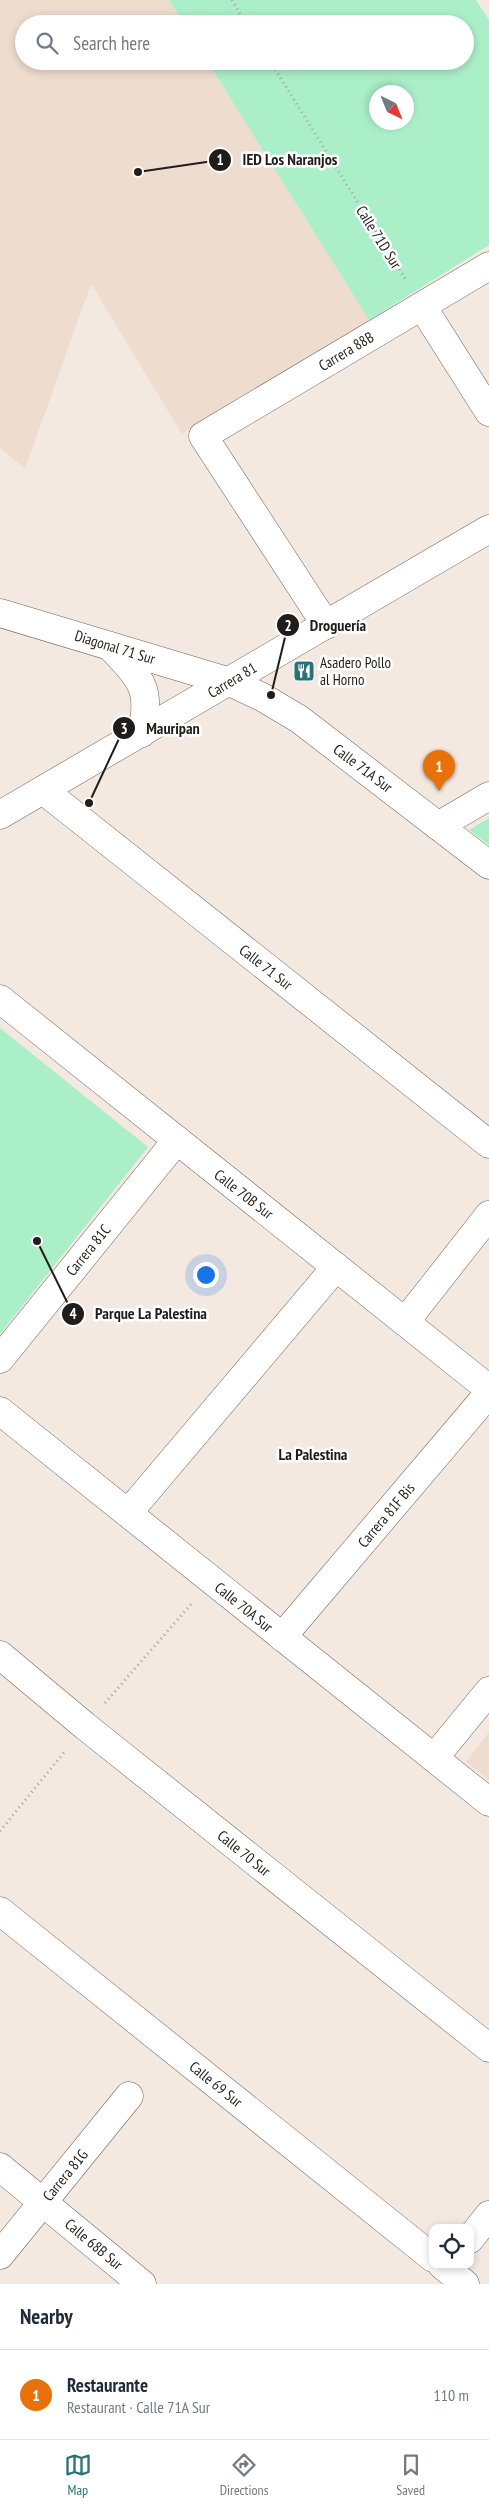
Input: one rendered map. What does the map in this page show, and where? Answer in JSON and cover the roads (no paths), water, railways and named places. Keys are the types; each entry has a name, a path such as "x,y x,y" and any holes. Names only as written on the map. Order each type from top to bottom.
{"street":[{"name":"Carrera 88B","path":"326,625 203,436 489,266"},
{"path":"422,306 489,412"},
{"name":"Carrera 81","path":"0,815 489,529"},
{"name":"Diagonal 71 Sur","path":"0,613 230,682"},
{"path":"110,646 142,682 147,710 142,733"},
{"name":"Calle 71A Sur","path":"230,682 262,697 299,719 489,865"},
{"name":"Calle 71 Sur","path":"43,790 489,1144"},
{"path":"438,826 489,796"},
{"name":"Calle 70B Sur","path":"0,999 489,1389"},
{"name":"Carrera 81C","path":"0,1359 177,1140"},
{"path":"405,1322 489,1215"},
{"path":"128,1513 336,1267"},
{"name":"Carrera 81F Bis","path":"282,1637 489,1393"},
{"name":"Calle 70A Sur","path":"0,1411 489,1802"},
{"name":"Calle 70 Sur","path":"0,1655 85,1726 489,2048"},
{"path":"434,1758 489,1691"},
{"name":"Calle 69 Sur","path":"0,1911 429,2254"},
{"name":"Carrera 81G","path":"0,2255 129,2096"},
{"name":"Calle 68B Sur","path":"0,2167 142,2284"},
{"path":"474,2233 489,2215"}],"place":[{"name":"IED Los Naranjos","path":"138,172"},
{"name":"Asadero Pollo al Horno","path":"304,671"},
{"name":"Droguería","path":"271,695"},
{"name":"Restaurante","path":"439,791"},
{"name":"Mauripan","path":"89,803"},
{"name":"Parque La Palestina","path":"37,1241"}],"district":[{"name":"La Palestina","path":"313,1454"}]}
